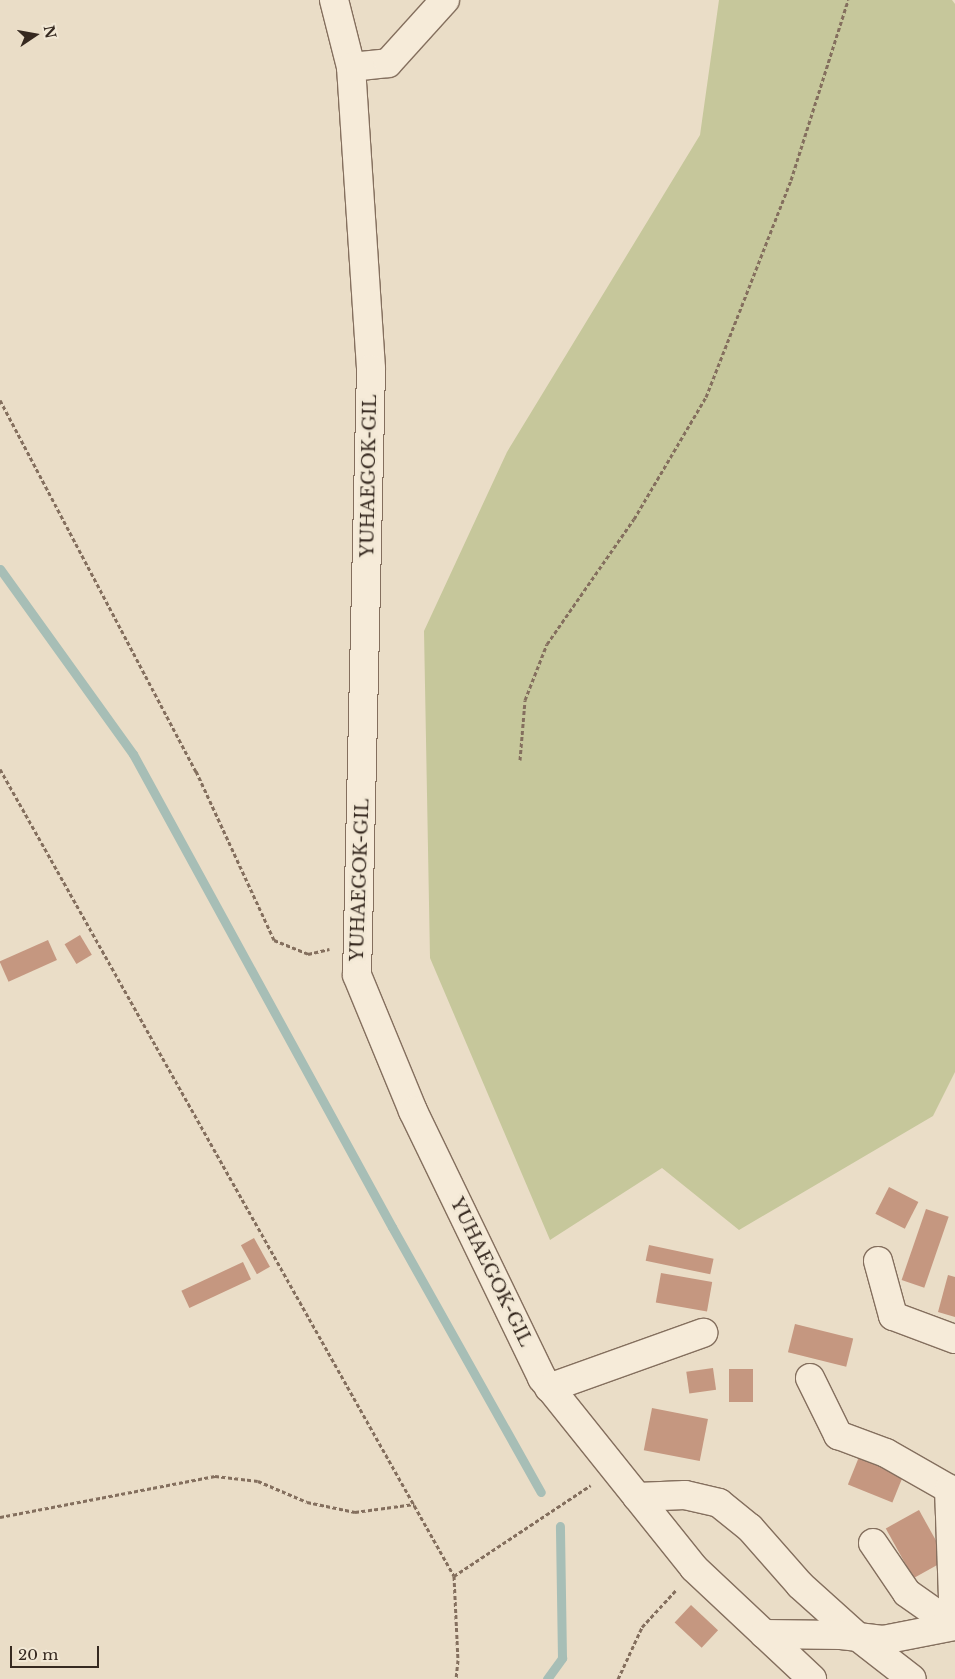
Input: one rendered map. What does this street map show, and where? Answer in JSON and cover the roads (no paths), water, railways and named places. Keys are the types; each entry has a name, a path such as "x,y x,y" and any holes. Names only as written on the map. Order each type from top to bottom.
{"street":[{"name":"YUHAEGOK-GIL","path":"334,0 351,68 371,369 357,975 413,1111 542,1378 694,1568 812,1679"},
{"path":"351,68 388,63 445,0"},
{"path":"878,1262 893,1316 955,1339"},
{"path":"549,1388 703,1333"},
{"path":"810,1378 838,1436 886,1453 952,1486 955,1626"},
{"path":"637,1497 685,1495 719,1503 750,1528 800,1585 858,1637 912,1679"},
{"path":"873,1543 907,1593 955,1626"},
{"path":"764,1634 858,1637 883,1640 955,1626"}],"waterway":[{"path":"0,569 133,754 392,1227 541,1492"},
{"path":"547,1679 562,1658 560,1526"}]}
